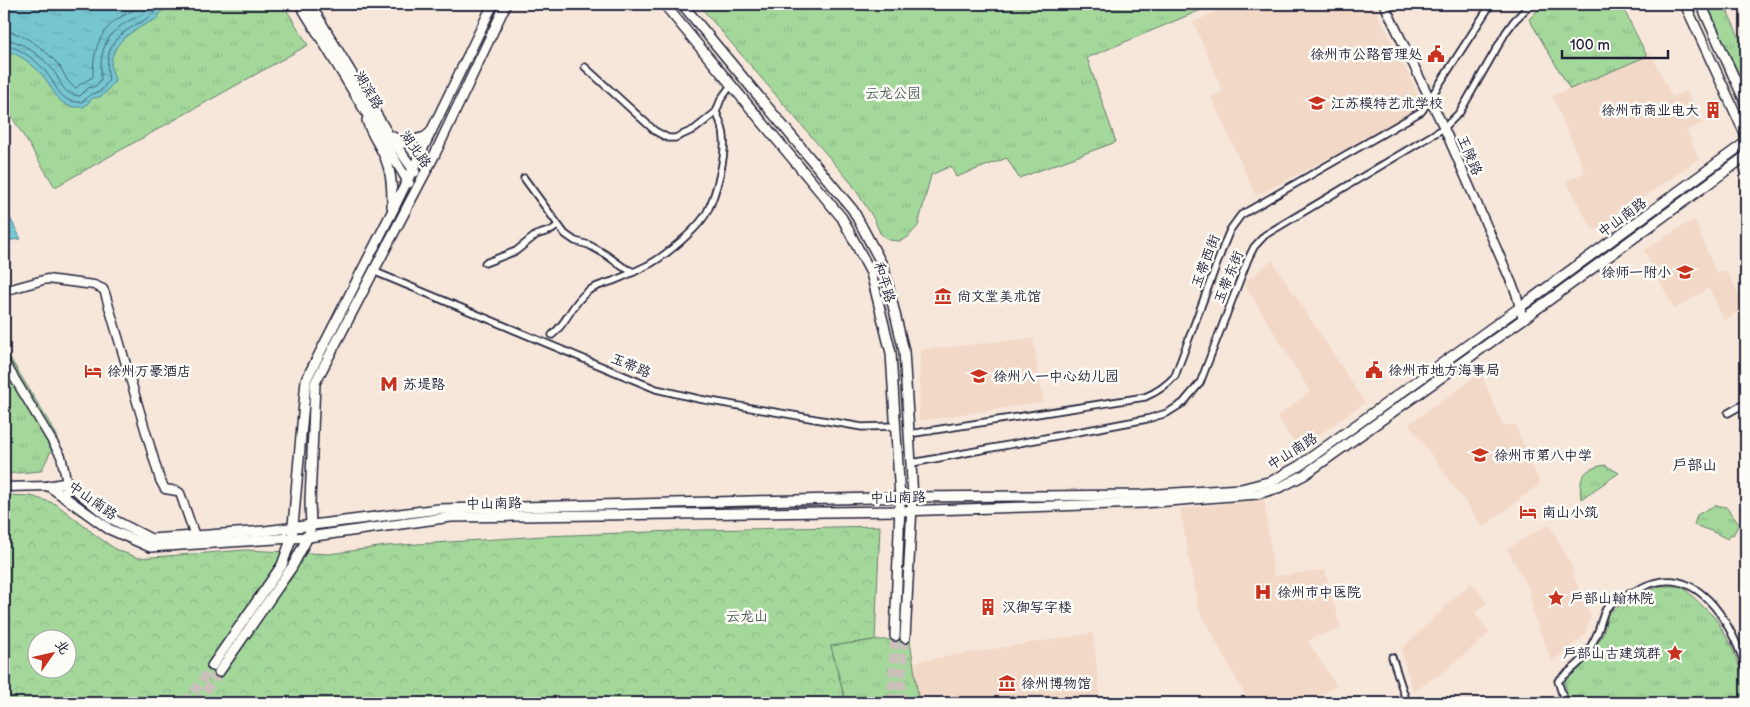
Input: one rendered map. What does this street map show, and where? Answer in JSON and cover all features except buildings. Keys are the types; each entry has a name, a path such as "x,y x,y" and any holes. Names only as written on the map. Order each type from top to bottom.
{"main road":[{"name":"湖滨路","path":"300,4 415,191"},
{"name":"湖滨路","path":"310,4 388,134"},
{"path":"493,4 392,212 306,380 293,532 282,565 216,669 292,567 308,536 311,526 310,502 315,383 434,156 506,4"},
{"name":"和平路","path":"664,4 842,218 871,273 891,353 900,498 895,636"},
{"name":"和平路","path":"682,4 853,210 884,268 904,351 912,463 913,497 905,638"},
{"path":"1685,4 1746,136"},
{"path":"1701,4 1746,104"},
{"path":"362,106 370,130 386,159 392,189 392,212"},
{"path":"388,134 404,143 425,137 431,132"},
{"name":"湖北路","path":"388,134 421,180"},
{"name":"中山南路","path":"50,486 109,529 150,547 293,532 311,526 439,509 913,497 1142,495 1241,489 1272,480 1299,466 1746,142"},
{"name":"中山南路","path":"50,486 67,483 110,518 151,539 293,532 308,536 450,518 912,511 1143,503 1257,494 1281,487 1311,470 1523,319 1746,156"}],"street":[{"name":"王陵路","path":"1384,4 1442,124 1516,293 1523,319"},
{"name":"玉带西街","path":"909,434 1145,397 1166,386 1175,376 1225,242 1230,230 1241,215 1422,111 1432,103 1491,4"},
{"name":"玉带东街","path":"912,463 1147,419 1167,413 1183,404 1200,383 1254,247 1265,236 1460,112 1506,32 1531,4"},
{"path":"585,67 655,132 668,138 675,138 690,132 716,112 721,99 732,84"},
{"path":"552,336 566,321 578,299 589,290 645,267 686,236 707,212 717,183 725,149 724,136 716,112"},
{"path":"524,178 565,234 575,241 589,245 634,272"},
{"path":"485,264 516,251 536,235 558,226"},
{"name":"玉带路","path":"372,274 656,389 862,426 895,426"},
{"path":"4,291 47,279 94,285 103,289 160,480 165,489 180,493 195,536"},
{"path":"4,361 61,456 67,483 64,498"},
{"path":"1728,414 1746,403"},
{"path":"4,487 50,486"},
{"path":"1566,703 1558,681 1583,659 1597,634 1607,609 1618,600 1649,583 1672,580 1689,584 1717,607 1731,630 1746,668"},
{"path":"1392,657 1407,703"}],"shaded area":[{"name":"江苏模特艺术学校","path":"1234,4 1373,4 1425,108 1256,196 1211,97 1223,92 1193,22"},
{"path":"1651,54 1672,97 1687,91 1703,123 1687,131 1699,159 1595,231 1588,222 1566,181 1585,172 1552,96"},
{"name":"徐师一附小","path":"1694,219 1716,273 1726,270 1746,307 1724,321 1709,288 1674,309 1644,250"},
{"path":"1272,260 1365,403 1298,449 1277,416 1310,392 1244,283"},
{"name":"徐州八一中心幼儿园","path":"1033,338 1043,402 919,421 920,350"},
{"name":"徐州市第八中学","path":"1481,373 1503,426 1515,424 1540,484 1483,527 1409,424"},
{"name":"徐州市中医院","path":"1264,499 1274,576 1325,570 1341,629 1317,636 1308,642 1337,685 1309,703 1249,703 1198,608 1180,509"},
{"name":"户部山翰林院","path":"1549,524 1569,560 1584,606 1591,615 1585,635 1552,662 1534,617 1529,589 1507,549"},
{"path":"1471,582 1487,603 1475,613 1490,633 1443,672 1413,692 1401,650"},
{"name":"徐州博物馆","path":"1093,633 1101,703 919,703 912,662"}],"green space":[{"path":"4,4 283,4 308,45 55,187 4,104"},
{"name":"云龙公园","path":"698,4 1215,4 1087,58 1116,142 1019,178 1007,158 956,177 951,166 931,175 918,226 907,238 900,241 888,240 880,233 874,219 852,184"},
{"path":"1544,4 1621,4 1647,56 1570,89 1529,19"},
{"path":"1704,4 1724,4 1746,52 1746,94"},
{"path":"4,348 58,437 41,471 4,474"},
{"path":"1605,465 1619,473 1581,499 1581,485 1584,475 1591,469"},
{"name":"云龙山","path":"4,495 31,496 56,504 117,550 139,558 246,550 329,554 386,546 544,536 880,526 875,640 831,646 846,703 4,703"},
{"path":"1715,505 1726,507 1739,524 1733,535 1731,534 1728,539 1694,525 1697,515"},
{"path":"1661,586 1682,586 1716,619 1732,647 1746,685 1740,703 1569,703 1564,678 1586,662 1603,634 1608,613 1639,594"},
{"path":"875,640 910,640 919,703 846,703 831,646"}],"water":[{"path":"4,4 164,4 164,9 158,18 127,36 116,48 112,56 111,66 115,81 106,92 101,96 93,98 84,107 75,107 62,103 35,68 15,54 4,50"},
{"path":"4,206 21,239 4,241"}],"tunnel":[{"path":"893,703 895,636"},
{"path":"903,703 901,687 905,638"},
{"path":"186,703 212,666"},
{"path":"198,703 219,672"}],"place":[{"name":"徐州市公路管理处","path":"1436,54"},
{"name":"江苏模特艺术学校","path":"1317,103"},
{"name":"徐州市商业电大","path":"1713,110"},
{"name":"徐师一附小","path":"1685,272"},
{"name":"尚文堂美术馆","path":"943,296"},
{"name":"徐州市地方海事局","path":"1374,370"},
{"name":"徐州万豪酒店","path":"93,371"},
{"name":"徐州八一中心幼儿园","path":"979,376"},
{"name":"苏堤路","path":"389,384"},
{"name":"徐州市第八中学","path":"1480,455"},
{"name":"南山小筑","path":"1528,512"},
{"name":"徐州市中医院","path":"1263,592"},
{"name":"户部山翰林院","path":"1556,598"},
{"name":"汉御写字楼","path":"988,607"},
{"name":"户部山古建筑群","path":"1675,653"},
{"name":"徐州博物馆","path":"1007,683"}],"district":[{"name":"户部山","path":"1695,465"}]}
